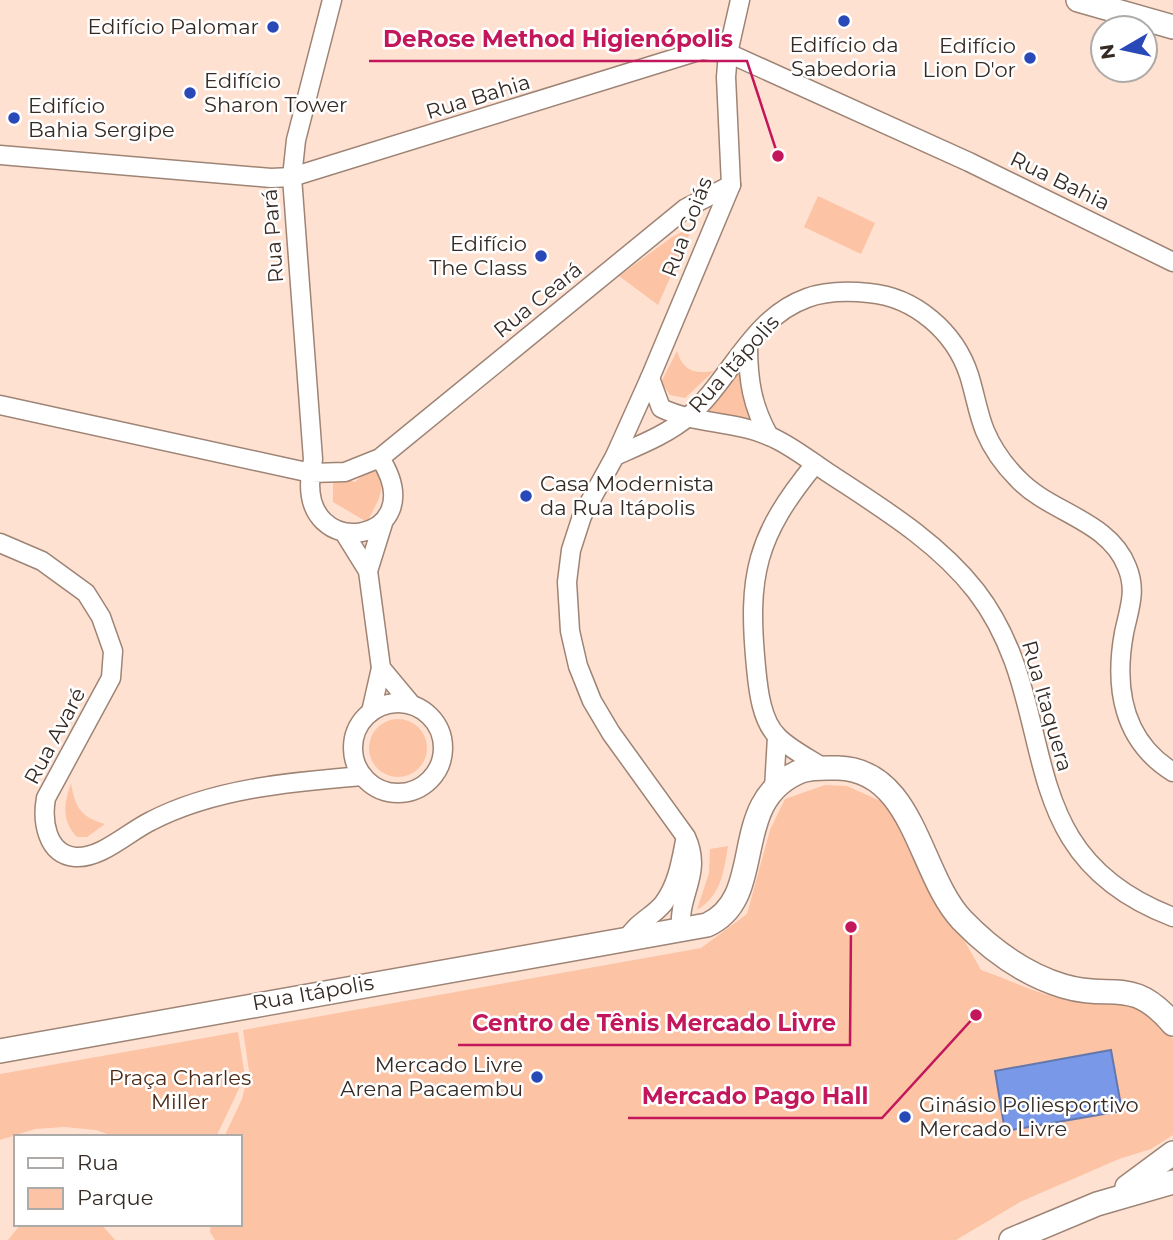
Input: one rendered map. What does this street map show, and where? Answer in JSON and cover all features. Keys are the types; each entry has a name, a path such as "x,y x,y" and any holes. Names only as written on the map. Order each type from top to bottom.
{"main road":[{"path":"1078,0 1173,27"},
{"path":"774,789 802,771 822,767 847,768 870,776 896,797 944,894 960,918 996,952 1018,966 1064,986 1136,994 1152,1003 1173,1024"},
{"name":"Rua Itápolis","path":"0,1051 707,925 726,913 743,879 748,844 761,803 774,789"},
{"path":"1097,1204 1144,1177 1173,1153"},
{"path":"1011,1240 1097,1204 1173,1182"}],"street":[{"name":"Rua Pará","path":"332,0 296,140 292,177 313,458 310,498 315,512 323,522 345,534"},
{"name":"Rua Goiás","path":"615,456 731,185 728,53 740,0"},
{"name":"Rua Bahia","path":"0,155 271,178 292,177 702,51 728,53 969,162 1173,262"},
{"name":"Rua Ceará","path":"311,473 345,472 380,458 686,208 731,185"},
{"name":"Rua Itápolis","path":"615,456 689,416 774,315 809,297 834,292 882,294 907,302 943,330 959,351 969,373 984,429 1005,465 1040,497 1098,531 1119,550 1127,565 1133,600 1120,659 1123,707 1145,750 1173,772"},
{"path":"748,345 750,389 758,416 769,436"},
{"name":"Rua Itaquera","path":"650,379 661,408 769,436 908,527 944,557 976,592 1009,646 1054,808 1076,848 1112,884 1173,918"},
{"path":"0,405 311,473"},
{"path":"628,425 635,434 649,440"},
{"path":"615,456 582,516 571,550 566,582 570,631 578,666 598,712 686,837 693,853 694,868 681,909 681,929"},
{"path":"368,571 383,523 394,504 395,490 380,458"},
{"path":"774,789 777,737 765,712 757,683 750,618 753,589 759,558 784,501 815,464"},
{"path":"371,712 381,668 368,571 345,534 371,531 383,523"},
{"name":"Rua Avaré","path":"0,543 42,561 86,593 102,617 113,651 111,678 46,798 44,812 49,839 66,855 76,857 98,853 172,810 206,799 281,785 363,776"},
{"path":"381,668 411,705"},
{"path":"383,705 411,705 425,711 435,722 442,735 442,757 432,778 421,787 395,793 372,785 363,776 356,763 354,742 361,722 371,712 383,705"},
{"path":"777,737 822,767"},
{"path":"627,939 632,930 664,903 681,866 686,837"}],"green space":[{"path":"818,196 875,223 861,254 804,227"},
{"path":"693,226 658,305 619,276 672,237"},
{"path":"677,351 682,363 690,370 714,371 685,398 670,395 661,382"},
{"path":"736,371 741,374 752,424 705,412"},
{"path":"371,468 381,480 382,487 378,502 367,522 333,502 333,480 339,478 355,482"},
{"path":"392,719 404,719 419,727 427,742 427,754 419,769 404,777 392,777 377,769 369,754 369,742 377,727"},
{"path":"71,783 80,810 105,824 87,837 77,837 66,818"},
{"path":"825,785 847,786 887,804 981,970 1061,999 1137,1009 1160,1025 1173,1039 1173,1135 1151,1149 1119,1159 1020,1202 956,1240 215,1240 210,1232 211,1226 242,1226 242,1135 225,1135 242,1099 249,1071 243,1030 701,948 747,914 770,830 785,799"},
{"path":"728,846 720,882 711,898 697,910 709,873 710,849"},
{"name":"Praça Charles Miller","path":"238,1032 245,1076 217,1135 110,1135 96,1130 64,1127 35,1129 0,1140 0,1074"},
{"path":"19,1226 103,1226 115,1240 8,1240"}],"water":[{"path":"1111,1050 1122,1111 1005,1131 995,1071"}],"place":[{"name":"Edifício da Sabedoria","path":"844,21"},
{"name":"Edifício Palomar","path":"273,27"},
{"name":"Edifício Lion D'or","path":"1030,58"},
{"name":"Edifício Sharon Tower","path":"190,93"},
{"name":"Edifício Bahia Sergipe","path":"14,118"},
{"name":"DeRose Method Higienópolis","path":"778,156"},
{"name":"Edifício The Class","path":"541,256"},
{"name":"Casa Modernista da Rua Itápolis","path":"526,496"},
{"name":"Centro de Tênis Mercado Livre","path":"851,927"},
{"name":"Mercado Pago Hall","path":"976,1015"},
{"name":"Mercado Livre Arena Pacaembu","path":"537,1077"},
{"name":"Ginásio Poliesportivo Mercado Livre","path":"905,1117"}]}
